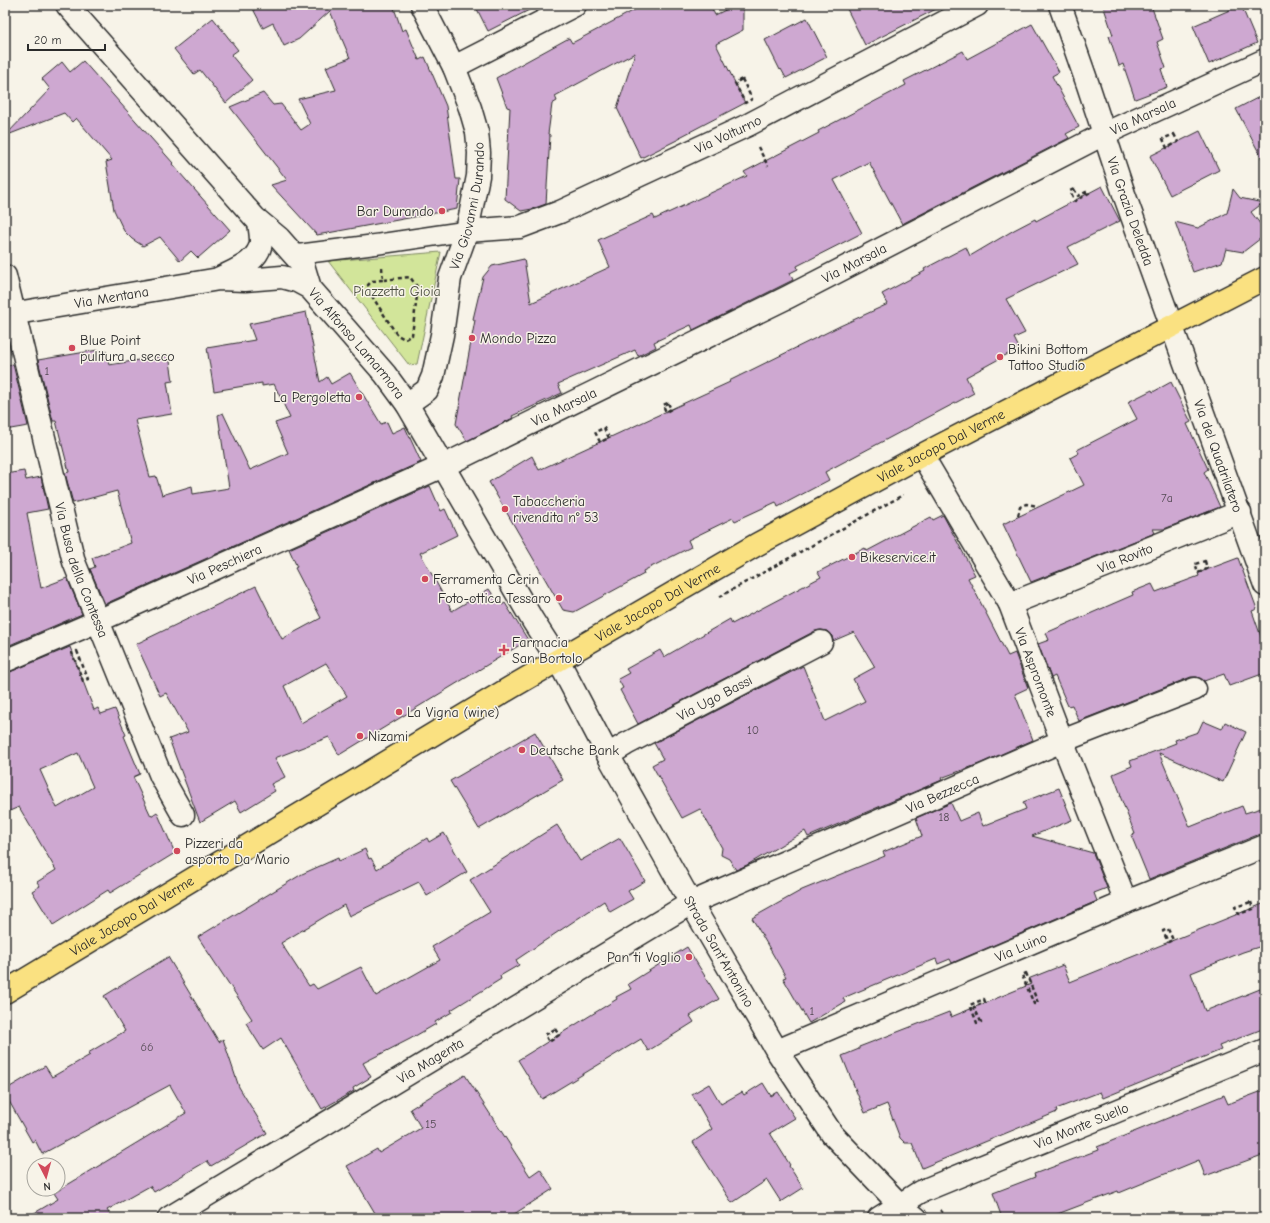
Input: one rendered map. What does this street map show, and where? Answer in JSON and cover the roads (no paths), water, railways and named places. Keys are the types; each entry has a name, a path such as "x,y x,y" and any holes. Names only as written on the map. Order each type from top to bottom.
{"main road":[{"name":"Viale Jacopo Dal Verme","path":"5,992 558,660 756,545 922,455 1265,278"}],"street":[{"name":"Via Alfonso Lamarmora","path":"67,5 259,223 279,238 303,265 310,288 384,374 407,404 533,622 558,660"},
{"name":"Via Giovanni Durando","path":"407,404 426,390 433,376 441,341 450,278 467,231 478,176 477,132 470,108 454,67 422,5"},
{"path":"454,67 575,5"},
{"name":"Via Volturno","path":"467,231 520,227 560,212 748,125 977,5"},
{"name":"Via Grazia Deledda","path":"1060,5 1171,326"},
{"name":"Via Marsala","path":"443,466 788,297 1104,134 1265,60"},
{"name":"Via Mentana","path":"218,279 241,268 256,255 261,242 259,223"},
{"path":"294,255 467,231"},
{"name":"Via Busa della Contessa","path":"5,276 9,314 74,562 161,776 183,815"},
{"name":"Via Mentana","path":"9,314 65,306 218,279 245,280 282,277 297,281 310,288"},
{"name":"Via del Quadrilatero","path":"1171,326 1240,512 1265,585"},
{"name":"Via Aspromonte","path":"922,455 1010,604 1062,741 1126,902"},
{"name":"Via Peschiera","path":"5,661 98,621 443,466"},
{"name":"Via Rovito","path":"1010,604 1240,512"},
{"name":"Via Ugo Bassi","path":"608,755 626,744 821,642"},
{"name":"Strada Sant'Antonino","path":"558,660 608,755 691,903 777,1051 832,1134 908,1211"},
{"name":"Via Bezzecca","path":"691,903 1062,741 1195,689"},
{"name":"Via Luino","path":"777,1051 1126,902 1265,846"},
{"name":"Via Magenta","path":"169,1218 691,903"},
{"name":"Via Monte Suello","path":"879,1218 908,1211 920,1192 1265,1050"}],"place":[{"name":"Bar Durando","path":"442,211"},
{"name":"Mondo Pizza","path":"472,338"},
{"name":"Blue Point pulitura a secco","path":"72,348"},
{"name":"Bikini Bottom Tattoo Studio","path":"1000,357"},
{"name":"La Pergoletta","path":"359,397"},
{"name":"Tabaccheria rivendita n° 53","path":"505,509"},
{"name":"Bikeservice.it","path":"852,557"},
{"name":"Ferramenta Cerin","path":"425,579"},
{"name":"Foto-ottica Tessaro","path":"559,598"},
{"name":"Farmacia San Bortolo","path":"504,650"},
{"name":"La Vigna (wine)","path":"399,712"},
{"name":"Nizami","path":"360,736"},
{"name":"Deutsche Bank","path":"522,750"},
{"name":"Pizzeri da asporto Da Mario","path":"177,851"},
{"name":"Pan ti Voglio","path":"689,957"}],"park label":[{"name":"Piazzetta Gioia","path":"397,291"}]}
